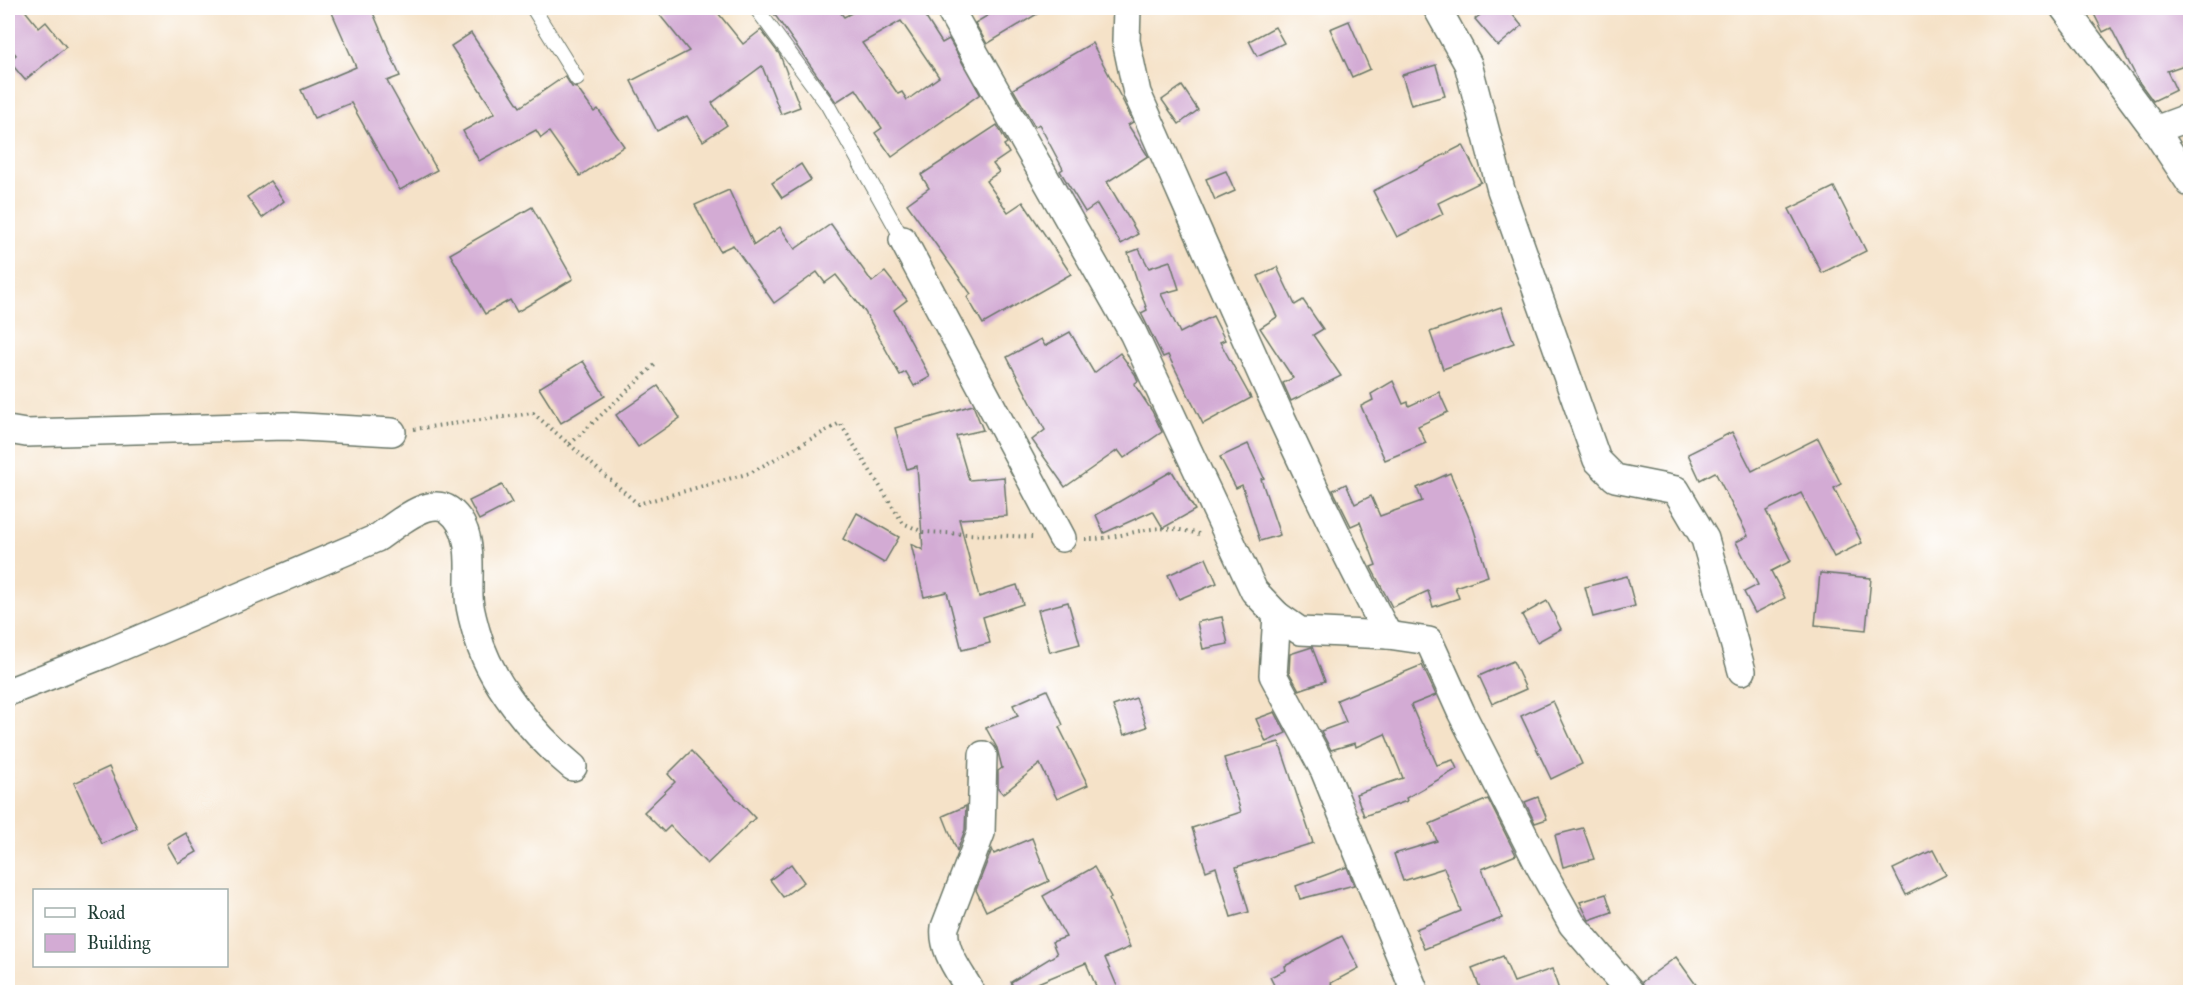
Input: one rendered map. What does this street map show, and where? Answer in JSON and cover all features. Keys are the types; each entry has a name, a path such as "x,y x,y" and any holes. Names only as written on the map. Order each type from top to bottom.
{"street":[{"path":"949,8 1133,333 1254,591 1277,615 1300,631 1388,635 1429,641 1461,712 1539,865 1572,924 1630,993"},
{"path":"1127,8 1126,41 1137,93 1281,418 1341,546 1388,635"},
{"path":"1437,8 1468,64 1501,190 1597,460 1615,478 1676,490 1705,539 1743,671"},
{"path":"2064,8 2155,130 2190,183"},
{"path":"2155,130 2190,117"},
{"path":"903,240 1062,538"},
{"path":"8,430 26,433 74,433 285,426 392,432"},
{"path":"8,692 123,646 377,538 418,511 434,505 448,509 460,520 467,538 469,599 476,633 489,663 513,703 544,744 573,767"},
{"path":"1277,615 1274,675 1324,770 1415,993"},
{"path":"971,993 947,950 944,938 945,927 981,833 983,755"}],"lane":[{"path":"533,8 577,79"},
{"path":"756,8 826,104 903,240"}],"path":[{"path":"570,444 657,363"},
{"path":"392,432 533,413 638,504 750,472 840,423 903,523 923,532 1062,538 1119,537 1152,529 1182,530 1233,544"}],"building":[{"path":"19,8 23,8 39,28 46,22 66,47 25,80 9,61 16,55 8,45 8,17"},
{"path":"330,8 371,8 400,76 387,81 437,170 400,190 351,103 314,118 301,90 356,67"},
{"path":"654,8 714,8 743,44 761,30 780,55 800,107 781,114 762,66 712,103 727,125 703,141 687,116 657,131 631,81 689,51"},
{"path":"770,8 837,8 844,17 861,8 926,8 921,10 942,43 949,39 980,94 892,157 875,133 882,128 856,89 836,102","holes":["901,21 939,77 907,100 902,92 898,94 862,43"]},
{"path":"1000,8 1047,8 987,44 975,23"},
{"path":"1489,8 1507,8 1522,26 1498,46 1475,19"},
{"path":"2091,8 2190,8 2190,63 2167,71 2176,90 2153,101 2139,82 2111,28 2103,32"},
{"path":"1349,21 1370,69 1352,77 1330,29"},
{"path":"1275,27 1284,43 1257,56 1249,41"},
{"path":"471,33 520,107 565,76 572,87 577,88 594,112 598,109 624,146 580,176 549,132 541,138 536,130 479,161 463,131 495,113 451,46"},
{"path":"1092,43 1133,122 1128,125 1148,156 1107,182 1138,234 1121,244 1097,204 1085,212 1060,171 1063,169 1039,124 1035,127 1013,89"},
{"path":"1436,65 1445,96 1411,105 1402,75"},
{"path":"1182,86 1198,110 1179,124 1162,100"},
{"path":"997,125 1007,143 1004,145 1009,153 993,164 999,172 986,181 1008,212 1023,202 1071,274 983,324 967,297 971,294 907,204 929,188 921,175"},
{"path":"1463,145 1481,182 1438,203 1443,214 1397,237 1373,191"},
{"path":"801,164 811,180 782,198 772,183"},
{"path":"1226,171 1235,191 1215,200 1206,179"},
{"path":"270,181 284,201 262,218 247,197"},
{"path":"1834,187 1866,251 1822,273 1789,209"},
{"path":"729,190 754,245 780,227 795,249 831,224 872,282 885,272 907,300 894,310 930,377 914,386 906,372 900,375 865,312 836,275 825,283 817,272 774,303 733,245 720,251 695,205"},
{"path":"532,207 573,279 517,312 510,300 485,314 450,254"},
{"path":"1139,249 1149,268 1170,261 1179,289 1161,294 1180,333 1213,316 1225,340 1220,342 1251,398 1203,424 1168,355 1163,357 1141,313 1147,310 1128,253"},
{"path":"1277,267 1295,305 1303,300 1323,329 1313,335 1341,376 1291,401 1283,383 1293,378 1260,328 1277,317 1258,276"},
{"path":"1501,307 1514,343 1443,369 1430,332"},
{"path":"1070,332 1094,373 1120,353 1135,374 1138,381 1134,384 1152,411 1162,432 1124,458 1118,450 1065,487 1032,440 1045,430 1007,357 1041,339 1045,346"},
{"path":"583,361 605,396 561,423 539,388"},
{"path":"1393,381 1403,404 1408,402 1409,406 1439,392 1448,412 1418,426 1426,443 1385,460 1361,406 1373,400 1371,394"},
{"path":"658,386 680,418 638,447 616,415"},
{"path":"973,405 983,430 956,436 969,480 1004,477 1007,516 959,519 979,597 1017,585 1023,604 983,617 990,643 962,650 947,592 924,597 911,544 923,550 917,466 907,469 895,428"},
{"path":"1732,432 1752,471 1818,438 1841,484 1834,488 1862,543 1834,557 1801,493 1766,511 1791,561 1771,571 1785,598 1755,613 1744,592 1758,585 1736,542 1748,536 1715,472 1700,480 1688,454"},
{"path":"1248,444 1264,478 1261,479 1280,535 1260,541 1242,485 1236,488 1220,457"},
{"path":"1172,471 1195,510 1163,528 1153,511 1104,533 1096,515"},
{"path":"1450,473 1473,527 1488,576 1455,587 1459,598 1433,607 1428,591 1392,607 1371,567 1376,565 1360,522 1351,526 1333,490 1346,484 1355,504 1371,496 1380,516 1422,501 1417,488"},
{"path":"502,485 512,503 479,520 469,501"},
{"path":"857,513 899,537 884,563 843,539"},
{"path":"1206,558 1217,583 1179,599 1168,575"},
{"path":"1820,573 1871,578 1866,630 1815,625"},
{"path":"1627,576 1635,606 1593,617 1585,587"},
{"path":"1547,601 1561,629 1537,642 1522,615"},
{"path":"1068,602 1080,644 1050,652 1038,610"},
{"path":"1222,617 1228,644 1203,649 1197,622"},
{"path":"1312,647 1325,681 1299,690 1289,672 1290,654"},
{"path":"1513,661 1526,689 1492,704 1479,676"},
{"path":"1422,665 1436,695 1411,705 1437,765 1453,760 1457,769 1406,798 1407,801 1364,816 1356,794 1403,778 1385,734 1356,747 1355,743 1331,750 1321,731 1346,722 1337,700"},
{"path":"1047,690 1063,725 1059,727 1088,785 1057,799 1040,764 1003,794 998,788 998,771 1002,768 997,748 986,728 1018,716 1013,705"},
{"path":"1136,698 1147,727 1124,735 1113,706"},
{"path":"1553,701 1582,764 1551,779 1521,716"},
{"path":"1275,712 1286,733 1266,742 1256,719"},
{"path":"1279,742 1313,843 1236,867 1249,912 1231,917 1216,867 1206,871 1192,828 1241,812 1224,758"},
{"path":"691,751 755,818 707,864 670,826 664,832 644,812 675,782 668,774"},
{"path":"109,767 137,828 102,844 74,783"},
{"path":"1538,797 1547,819 1535,823 1525,802"},
{"path":"1488,799 1516,855 1482,869 1502,918 1424,949 1416,929 1461,911 1444,868 1403,881 1394,854 1437,841 1430,824"},
{"path":"966,806 965,830 957,851 943,816"},
{"path":"1583,828 1594,859 1563,867 1555,835"},
{"path":"186,833 197,852 178,863 167,844"},
{"path":"1032,838 1049,881 986,911 976,890 992,849 994,854"},
{"path":"1933,850 1946,875 1906,895 1893,869"},
{"path":"791,864 804,882 783,897 770,880"},
{"path":"1094,867 1111,897 1109,899 1130,947 1105,958 1120,993 1099,993 1086,963 1016,992 1011,982 1057,954 1052,942 1066,937 1043,896"},
{"path":"1347,867 1354,885 1300,899 1296,886"},
{"path":"1606,894 1612,912 1589,920 1580,902"},
{"path":"1342,936 1359,968 1331,983 1335,993 1278,993 1270,977 1286,970 1285,966"},
{"path":"1503,956 1514,982 1552,969 1560,993 1482,993 1472,968"},
{"path":"1676,957 1702,993 1645,992 1642,982"}]}
